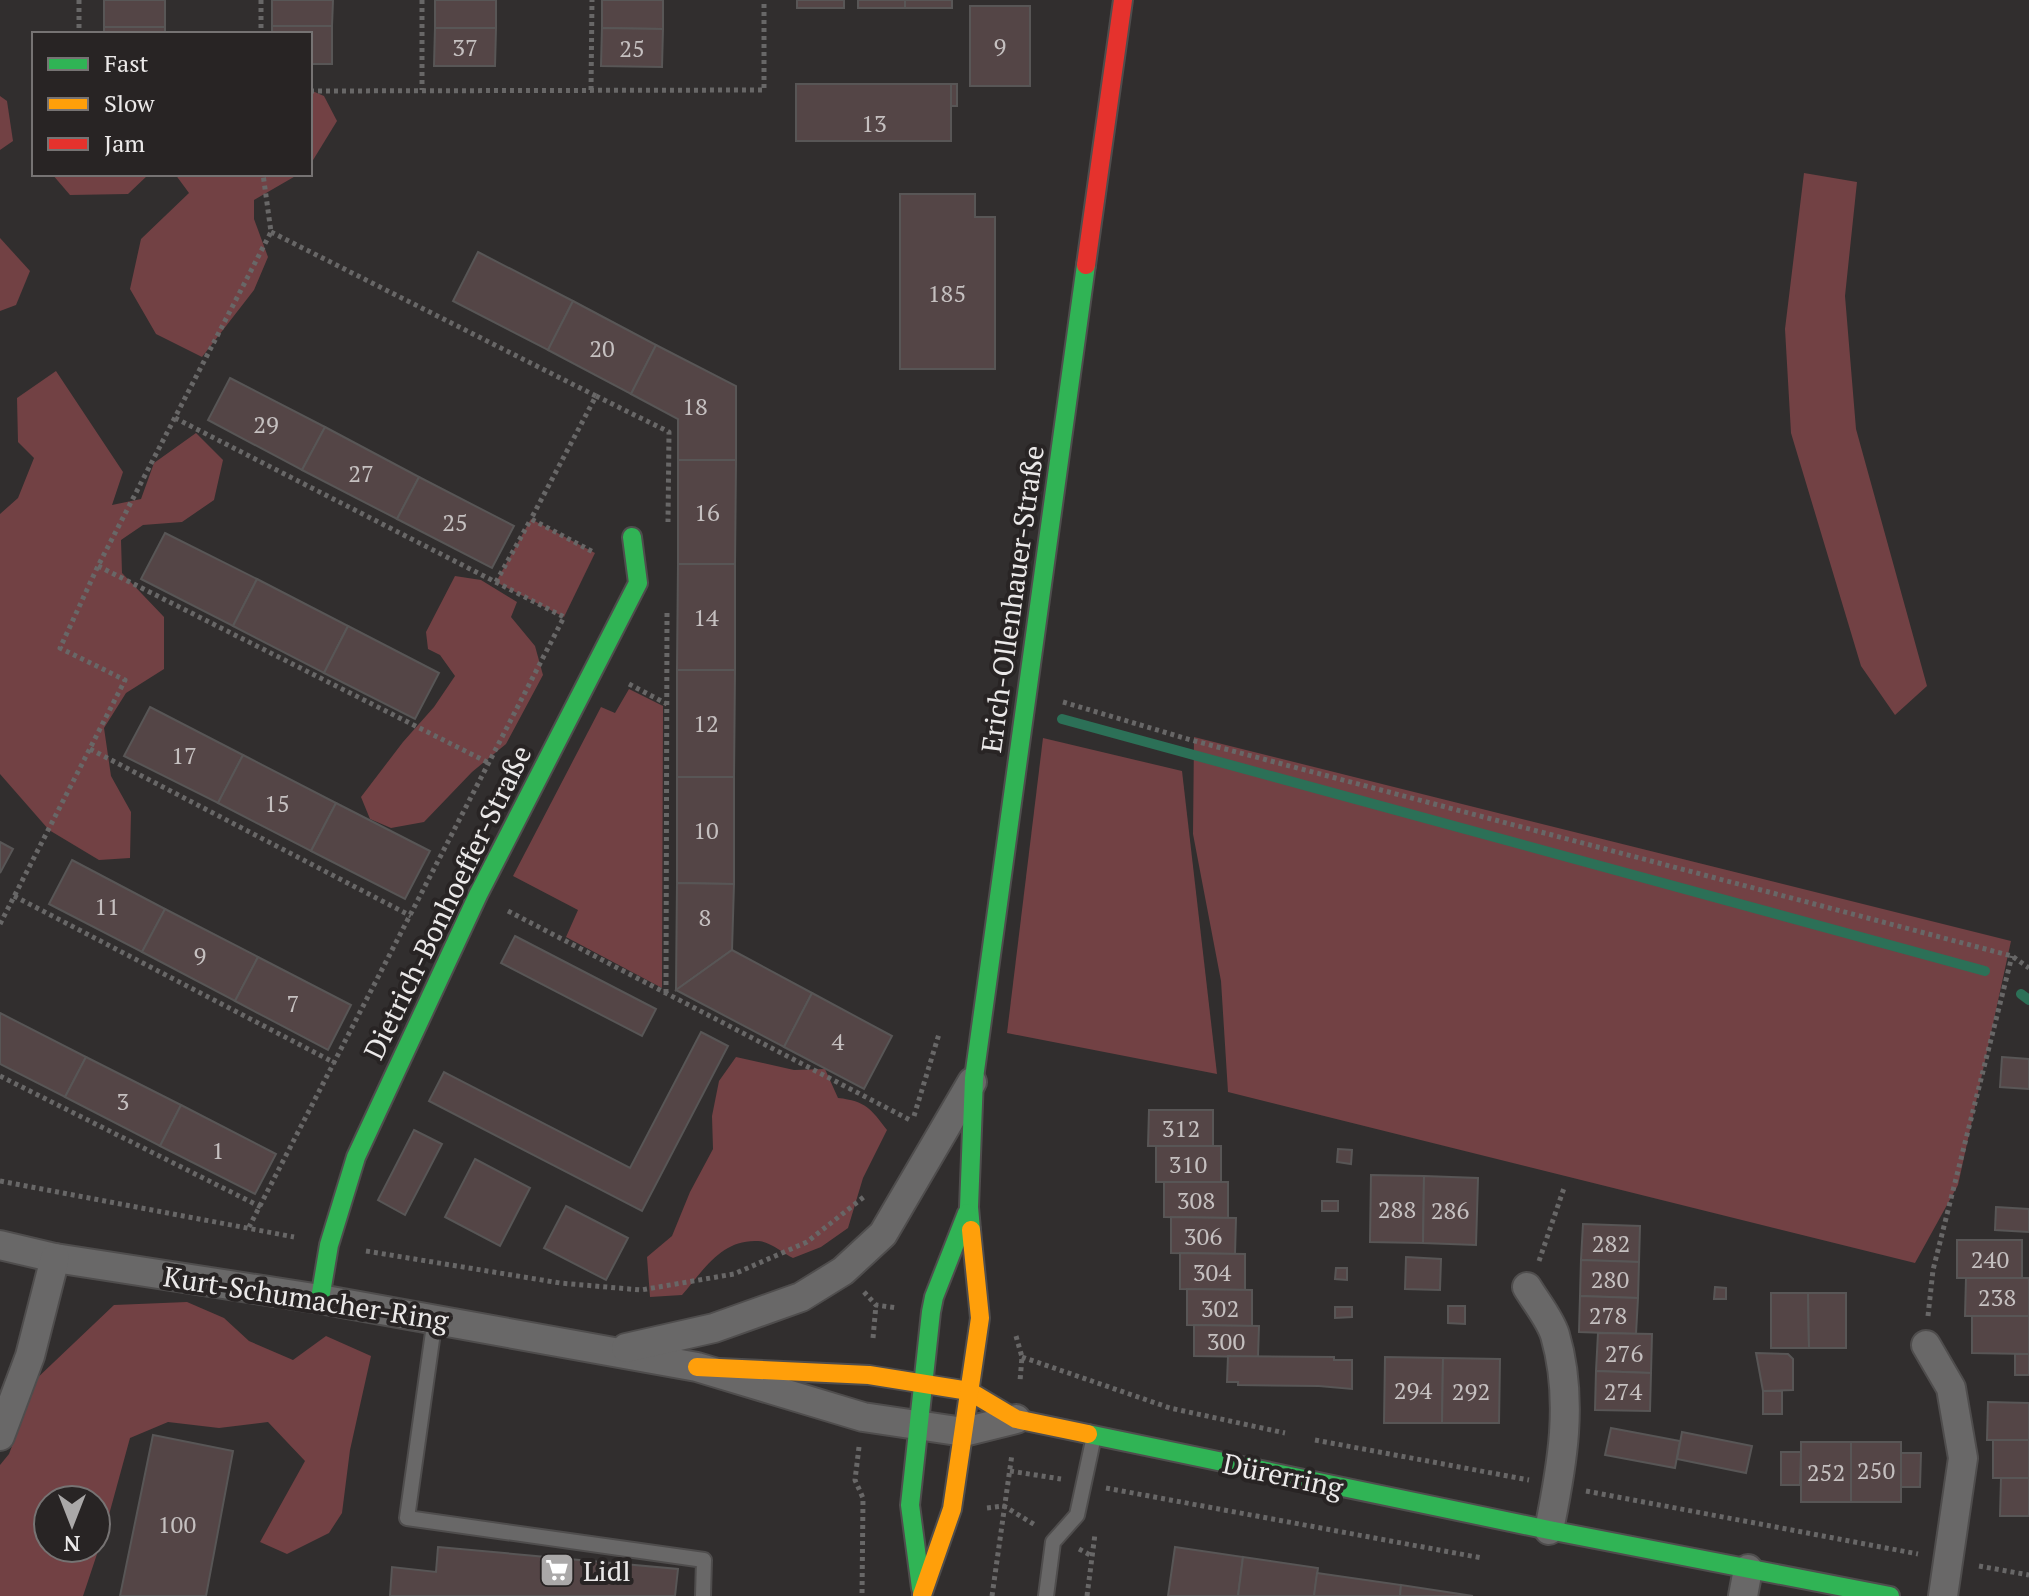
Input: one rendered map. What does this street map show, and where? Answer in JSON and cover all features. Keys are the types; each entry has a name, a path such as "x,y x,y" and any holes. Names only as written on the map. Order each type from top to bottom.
{"street":[{"name":"Erich-Ollenhauer-Straße","path":"922,1596 952,1509 980,1318 969,1207 974,1078 1123,0"},
{"name":"Dietrich-Bonhoeffer-Straße","path":"320,1299 329,1245 356,1157 478,895 638,583 632,537"},
{"name":"Kurt-Schumacher-Ring","path":"612,1351 714,1328 801,1297 843,1271 883,1234 974,1078"},
{"name":"Erich-Ollenhauer-Straße","path":"922,1596 910,1505 922,1383 934,1297 969,1207"},
{"name":"Kurt-Schumacher-Ring","path":"0,1245 55,1258 435,1318 697,1367 863,1417 964,1432"},
{"path":"0,1436 30,1356 55,1258"},
{"path":"1527,1287 1555,1333 1566,1406 1558,1485 1549,1530"},
{"path":"1926,1345 1951,1388 1963,1458 1943,1596"},
{"name":"Kurt-Schumacher-Ring","path":"697,1367 869,1375 922,1383"},
{"name":"Dürerring","path":"922,1383 969,1391 1016,1419 1549,1530 1745,1583 1890,1596"},
{"name":"Dürerring","path":"964,1432 1016,1419"}],"lane":[{"path":"435,1318 407,1518 704,1560 703,1596"},
{"path":"1046,1596 1053,1542 1077,1515 1094,1436"}],"path":[{"path":"79,0 79,32"},
{"path":"261,0 261,32"},
{"path":"422,0 422,90"},
{"path":"591,90 592,0"},
{"path":"312,91 764,90 764,0"},
{"path":"1,921 125,680 60,648 98,566 271,232 263,176"},
{"path":"271,232 669,432 668,528"},
{"path":"496,582 596,396"},
{"path":"175,418 564,617 249,1227"},
{"path":"531,519 595,553"},
{"path":"98,566 489,763"},
{"path":"666,993 667,608"},
{"path":"1027,691 1191,740 2012,956 2029,968"},
{"path":"90,749 411,916"},
{"path":"478,895 912,1121"},
{"path":"14,896 335,1063"},
{"path":"1926,1345 1933,1270 2012,956"},
{"path":"904,1134 912,1121 941,1026"},
{"path":"0,1076 261,1207"},
{"path":"0,1181 329,1245 560,1283 641,1290 734,1274 807,1242 863,1199 871,1186"},
{"path":"1527,1287 1545,1249 1564,1188"},
{"path":"872,1348 876,1305"},
{"path":"1019,1388 1022,1357 1170,1408 1290,1434"},
{"path":"861,1434 855,1480 863,1498 862,1596"},
{"path":"1305,1438 2029,1575"},
{"path":"992,1596 1012,1454"},
{"path":"1010,1471 1491,1559"},
{"path":"1087,1596 1096,1529"}],"shaded area":[{"path":"312,91 324,96 337,121 312,162"},
{"path":"0,96 7,101 13,141 0,150"},
{"path":"1804,173 1857,182 1845,296 1856,429 1927,686 1895,715 1861,666 1791,433 1785,329"},
{"path":"54,176 147,176 128,194 70,195"},
{"path":"176,176 296,176 254,200 254,219 268,257 254,290 202,357 156,334 130,289 141,239 189,193"},
{"path":"0,238 30,271 16,305 0,311"},
{"path":"56,371 123,472 112,505 141,499 154,463 196,433 223,460 214,500 182,522 143,525 121,540 122,573 164,617 164,669 126,693 104,728 111,776 131,812 130,858 99,860 49,830 0,774 0,514 18,498 34,458 18,442 17,398"},
{"path":"531,519 595,553 564,617 496,582"},
{"path":"455,576 481,580 517,602 511,617 535,646 543,675 506,744 472,772 424,822 391,828 370,819 361,797 434,707 455,676 440,655 428,649 426,632"},
{"path":"629,689 663,706 662,988 566,937 578,910 513,876 601,707 615,713"},
{"path":"1194,737 2011,941 1958,1185 1915,1263 1228,1092 1221,981 1193,834"},
{"path":"1043,738 1182,771 1217,1074 1007,1033"},
{"path":"736,1057 794,1070 825,1069 838,1098 867,1107 887,1130 863,1178 848,1228 821,1247 793,1258 762,1242 733,1245 714,1258 682,1295 650,1297 647,1257 672,1236 690,1192 713,1149 712,1116 719,1081"},
{"path":"187,1302 224,1318 249,1341 293,1360 326,1336 371,1356 350,1450 342,1513 329,1533 287,1554 260,1542 305,1461 268,1422 219,1428 168,1422 130,1438 112,1504 112,1484 32,1484 32,1564 94,1564 83,1596 0,1596 0,1465 9,1454 33,1382 114,1305"}],"building":[{"path":"104,0 165,0 165,27 104,27"},
{"path":"272,0 333,0 332,26 272,26"},
{"path":"435,0 496,0 496,28 435,28"},
{"path":"602,0 663,0 663,29 602,28"},
{"path":"797,0 844,0 844,8 797,8"},
{"path":"858,0 905,0 905,8 858,8"},
{"path":"905,0 952,0 952,8 905,8"},
{"path":"970,6 1030,6 1030,86 970,86"},
{"path":"272,26 332,26 332,64 312,64 312,32 272,32"},
{"path":"104,27 165,27 165,32 104,32"},
{"path":"435,28 496,28 495,66 434,66"},
{"path":"602,28 663,29 662,67 601,66"},
{"path":"796,84 951,84 951,141 796,141"},
{"path":"951,84 957,84 957,106 951,106"},
{"path":"900,194 975,194 975,217 995,217 995,369 900,369"},
{"path":"478,252 573,301 548,350 453,301"},
{"path":"573,301 656,345 631,394 548,350"},
{"path":"656,345 736,386 736,460 678,460 678,419 631,394"},
{"path":"230,378 325,427 302,470 208,420"},
{"path":"325,427 419,477 397,519 302,470"},
{"path":"678,460 736,460 735,564 678,564"},
{"path":"419,477 514,526 492,568 397,519"},
{"path":"165,533 257,579 233,626 141,579"},
{"path":"678,564 735,564 735,670 677,670"},
{"path":"257,579 348,626 324,673 233,626"},
{"path":"348,626 439,673 415,719 324,673"},
{"path":"677,670 735,670 734,777 677,777"},
{"path":"150,707 243,755 218,803 124,756"},
{"path":"243,755 336,803 311,851 218,803"},
{"path":"677,777 734,777 734,884 677,883"},
{"path":"336,803 430,851 405,899 311,851"},
{"path":"0,842 13,849 0,873"},
{"path":"72,860 165,909 142,952 49,904"},
{"path":"677,883 734,884 732,950 676,990"},
{"path":"165,909 258,957 235,1001 142,952"},
{"path":"515,936 656,1009 642,1036 501,963"},
{"path":"732,950 812,993 784,1047 676,990"},
{"path":"258,957 351,1005 328,1050 235,1001"},
{"path":"812,993 892,1036 864,1089 784,1047"},
{"path":"0,1013 86,1057 65,1097 0,1064"},
{"path":"701,1032 728,1046 642,1211 429,1101 444,1072 630,1168"},
{"path":"86,1057 181,1105 160,1146 65,1097"},
{"path":"2002,1057 2029,1059 2029,1089 2000,1087"},
{"path":"181,1105 276,1154 255,1194 160,1146"},
{"path":"1149,1110 1213,1110 1213,1146 1148,1146"},
{"path":"414,1130 442,1144 405,1215 378,1200"},
{"path":"1156,1146 1221,1146 1221,1182 1156,1182"},
{"path":"1338,1149 1352,1150 1351,1164 1337,1162"},
{"path":"475,1159 530,1188 500,1246 445,1217"},
{"path":"1371,1175 1424,1176 1423,1243 1370,1242"},
{"path":"1424,1176 1478,1178 1476,1245 1423,1243"},
{"path":"1164,1182 1228,1182 1228,1218 1164,1217"},
{"path":"1322,1201 1338,1201 1338,1211 1322,1211"},
{"path":"566,1206 628,1238 606,1280 544,1248"},
{"path":"1996,1207 2029,1209 2029,1232 1995,1230"},
{"path":"1171,1217 1236,1218 1235,1254 1171,1253"},
{"path":"1583,1224 1640,1226 1639,1262 1581,1260"},
{"path":"1957,1240 2022,1240 2022,1278 1957,1278"},
{"path":"1180,1253 1245,1254 1245,1290 1180,1289"},
{"path":"1406,1257 1441,1259 1440,1290 1405,1289"},
{"path":"1581,1260 1639,1262 1638,1298 1580,1296"},
{"path":"1336,1268 1347,1268 1347,1280 1335,1279"},
{"path":"1966,1278 2029,1278 2029,1316 1965,1316"},
{"path":"1715,1287 1726,1288 1726,1299 1714,1299"},
{"path":"1187,1289 1252,1290 1252,1326 1187,1325"},
{"path":"1771,1293 1808,1293 1809,1348 1771,1348"},
{"path":"1808,1293 1846,1293 1846,1348 1809,1348"},
{"path":"1580,1296 1638,1298 1636,1334 1579,1332"},
{"path":"1448,1306 1465,1306 1465,1324 1448,1323"},
{"path":"1335,1307 1352,1307 1352,1317 1335,1318"},
{"path":"1972,1316 2029,1316 2029,1354 1972,1353"},
{"path":"1194,1325 1259,1326 1258,1357 1194,1356"},
{"path":"1598,1333 1652,1334 1651,1373 1596,1371"},
{"path":"1756,1353 1788,1354 1793,1359 1793,1390 1763,1391"},
{"path":"2015,1354 2029,1354 2029,1375 2015,1375"},
{"path":"1228,1356 1334,1357 1334,1360 1352,1360 1352,1389 1238,1385 1238,1382 1227,1382"},
{"path":"1385,1357 1443,1358 1442,1423 1384,1423"},
{"path":"1443,1358 1500,1359 1499,1423 1442,1423"},
{"path":"1596,1371 1651,1373 1650,1411 1595,1410"},
{"path":"1763,1391 1782,1391 1782,1414 1763,1414"},
{"path":"1988,1402 2029,1403 2029,1440 1987,1440"},
{"path":"1611,1428 1680,1441 1675,1468 1605,1455"},
{"path":"1682,1432 1752,1446 1746,1473 1677,1459"},
{"path":"153,1435 233,1451 206,1596 120,1596"},
{"path":"1993,1440 2029,1440 2029,1478 1993,1478"},
{"path":"1801,1442 1851,1442 1851,1502 1801,1502"},
{"path":"1851,1442 1901,1442 1901,1502 1851,1502"},
{"path":"1781,1452 1801,1452 1800,1485 1781,1485"},
{"path":"1901,1453 1921,1453 1920,1487 1901,1487"},
{"path":"2001,1478 2029,1478 2029,1516 2000,1516"},
{"name":"Lidl","path":"438,1547 678,1569 675,1596 390,1596 392,1567 436,1572"},
{"path":"1175,1547 1243,1557 1238,1596 1168,1596"},
{"path":"1243,1557 1318,1568 1314,1596 1238,1596"},
{"path":"1317,1573 1401,1585 1400,1596 1314,1596"},
{"path":"1401,1585 1473,1596 1400,1596"}],"waterway":[{"path":"1062,719 1985,971"},
{"path":"2021,994 2029,1000"}],"traffic: fast":[{"path":"971,1230 969,1207 974,1078 1086,265"},
{"path":"320,1299 329,1245 356,1157 478,895 638,583 632,537"},
{"path":"921,1588 910,1505 931,1312 967,1213"},
{"path":"1088,1434 1549,1530 1890,1596"}],"traffic: slow":[{"path":"922,1595 952,1509 980,1318 971,1230"},
{"path":"697,1367 869,1375 969,1391 1016,1419 1088,1434"}],"traffic: jam":[{"path":"1086,265 1123,0"}],"place":[{"name":"Lidl","path":"557,1570"}]}
